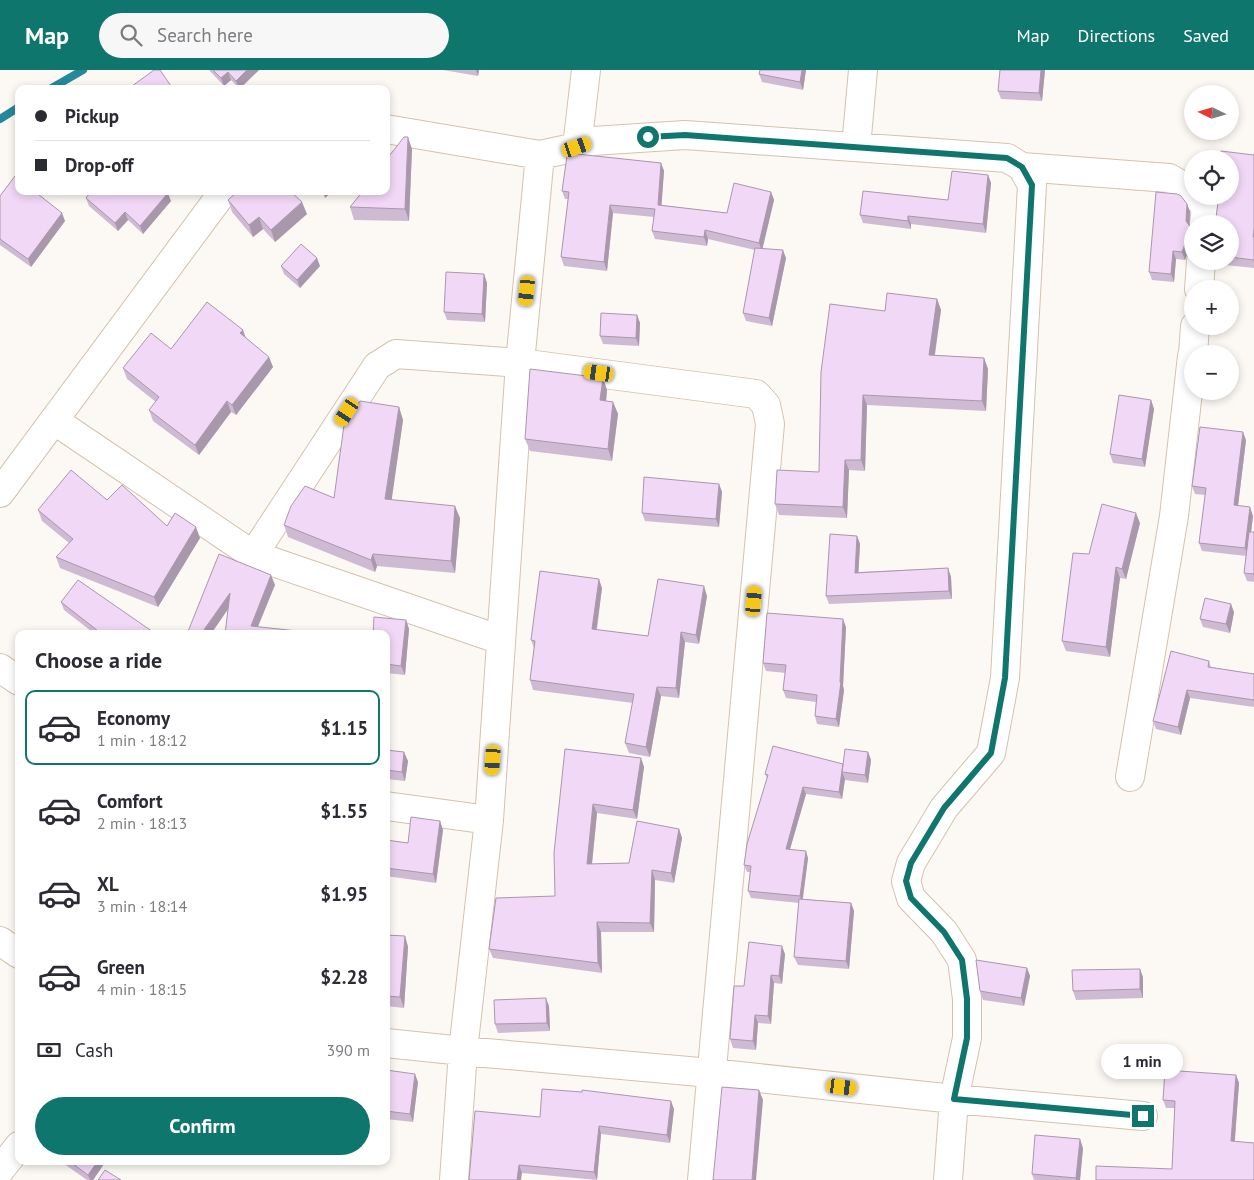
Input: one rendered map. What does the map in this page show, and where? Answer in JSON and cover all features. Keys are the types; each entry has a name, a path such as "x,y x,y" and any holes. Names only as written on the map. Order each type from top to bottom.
{"street":[{"path":"577,147 586,70"},
{"path":"856,147 863,70"},
{"path":"390,130 540,155 577,147 593,141 685,135 856,147 1007,158 1022,167 1169,178 1184,186"},
{"path":"454,1180 463,1051 489,820 520,363 540,155"},
{"path":"948,1180 954,1099 967,1038 967,999 962,960 944,932 911,898 906,881 911,863 944,808 991,753 1005,678 1032,185 1022,167"},
{"path":"0,493 221,195"},
{"path":"253,555 377,366 396,354 520,363 756,394 766,405 770,424 702,1180"},
{"path":"1130,777 1174,516 1188,400"},
{"path":"55,421 253,555 501,640"},
{"path":"0,668 15,678"},
{"path":"390,807 489,820"},
{"path":"0,941 15,951"},
{"path":"390,1043 1143,1116"},
{"path":"0,1170 15,1151"}],"building":[{"path":"154,70 160,70 170,85 133,85"},
{"path":"213,70 247,70 236,81 228,72 221,78"},
{"path":"760,70 802,70 800,82 759,74"},
{"path":"1000,70 1041,70 1039,93 998,91"},
{"path":"404,137 408,137 405,209 350,207 360,195 390,195 390,155"},
{"path":"1239,153 1254,155 1254,260 1239,258 1239,215 1216,215 1218,205 1239,205"},
{"path":"577,154 661,163 658,205 727,213 734,183 771,192 759,243 705,230 704,237 652,231 655,209 610,205 604,262 561,257 569,192 562,191 567,156"},
{"path":"952,171 988,175 983,224 908,216 908,221 860,215 863,191 948,200"},
{"path":"15,176 15,195 39,195 62,213 28,259 0,239 0,196"},
{"path":"1156,192 1177,194 1184,200 1184,205 1187,205 1186,215 1184,215 1184,247 1182,252 1173,251 1171,274 1149,272"},
{"path":"88,195 166,195 140,226 125,212 115,223 86,198"},
{"path":"234,195 294,195 302,202 271,230 259,217 249,225 228,200"},
{"path":"301,244 317,258 297,280 281,266"},
{"path":"755,248 783,250 769,318 743,313"},
{"path":"446,272 484,274 482,314 444,312"},
{"path":"887,293 937,299 929,355 984,358 982,401 863,395 861,460 845,460 843,507 775,504 777,470 819,472 821,372 830,304 885,311"},
{"path":"207,302 243,330 240,333 269,357 232,405 227,401 195,445 149,410 159,397 123,368 151,333 171,349"},
{"path":"601,313 637,315 636,338 600,336"},
{"path":"530,369 603,378 600,400 613,402 608,449 525,439"},
{"path":"1119,395 1151,400 1142,459 1110,454"},
{"path":"360,401 399,407 385,499 455,506 451,561 373,554 371,560 284,525 291,506 305,486 334,498 344,425"},
{"path":"1200,427 1243,432 1234,505 1250,507 1245,548 1199,543 1206,488 1192,486"},
{"path":"71,470 107,500 122,485 167,526 175,513 196,527 154,597 56,557 73,539 38,510"},
{"path":"644,477 719,484 716,519 642,513"},
{"path":"1102,504 1136,513 1122,569 1116,567 1106,647 1062,641 1073,553 1089,554"},
{"path":"1249,532 1254,532 1254,574 1244,573"},
{"path":"830,534 857,536 855,573 948,568 949,591 826,596"},
{"path":"219,554 271,575 251,626 288,630 225,630 230,593 204,630 189,630"},
{"path":"540,571 599,579 592,629 648,636 658,579 704,586 696,635 681,632 676,688 657,687 646,747 625,743 634,694 530,680 535,641 531,640"},
{"path":"78,580 150,630 97,630 61,602"},
{"path":"1205,598 1231,604 1226,624 1200,619"},
{"path":"767,613 843,619 841,682 836,719 815,716 817,695 783,690 786,665 763,663"},
{"path":"374,617 406,620 401,666 390,665 390,630 373,630"},
{"path":"1171,651 1209,661 1208,667 1254,674 1254,700 1187,690 1178,727 1153,721"},
{"path":"773,746 843,764 839,792 803,787 786,849 806,851 800,896 748,891 751,866 744,865 747,844 768,775 765,774"},
{"path":"565,749 641,758 633,810 593,804 587,864 629,863 637,821 679,829 671,873 652,870 650,923 597,922 598,963 489,949 496,898 555,896 554,853"},
{"path":"845,749 868,752 865,775 842,772"},
{"path":"390,750 404,752 402,772 390,770"},
{"path":"411,817 440,821 433,874 390,869 390,841 408,843"},
{"path":"799,899 851,903 846,961 794,957"},
{"path":"390,935 405,936 400,997 390,996"},
{"path":"749,942 782,946 779,976 771,975 768,1016 755,1015 753,1041 730,1039 734,986 744,986"},
{"path":"976,960 1027,968 1021,998 980,991"},
{"path":"1140,969 1140,989 1073,991 1072,970"},
{"path":"546,998 547,1023 495,1024 494,1000"},
{"path":"1165,1070 1236,1075 1231,1141 1254,1143 1254,1180 1096,1180 1096,1166 1172,1169 1175,1101 1163,1100"},
{"path":"390,1071 415,1074 410,1114 390,1112"},
{"path":"722,1087 759,1090 752,1180 713,1180"},
{"path":"542,1089 582,1092 582,1090 671,1101 667,1135 599,1126 594,1172 519,1165 517,1180 469,1180 475,1111 540,1117"},
{"path":"1035,1135 1080,1139 1076,1178 1032,1174"},
{"path":"74,1165 95,1165 88,1175"},
{"path":"105,1170 121,1180 98,1180"}],"waterway":[{"path":"57,85 83,70"},
{"path":"0,119 15,110"}],"route":[{"path":"648,137 685,135 1007,158 1022,167 1032,185 1005,678 991,753 944,808 911,863 906,881 911,898 944,932 962,960 967,999 967,1038 954,1099 1143,1116"}]}
